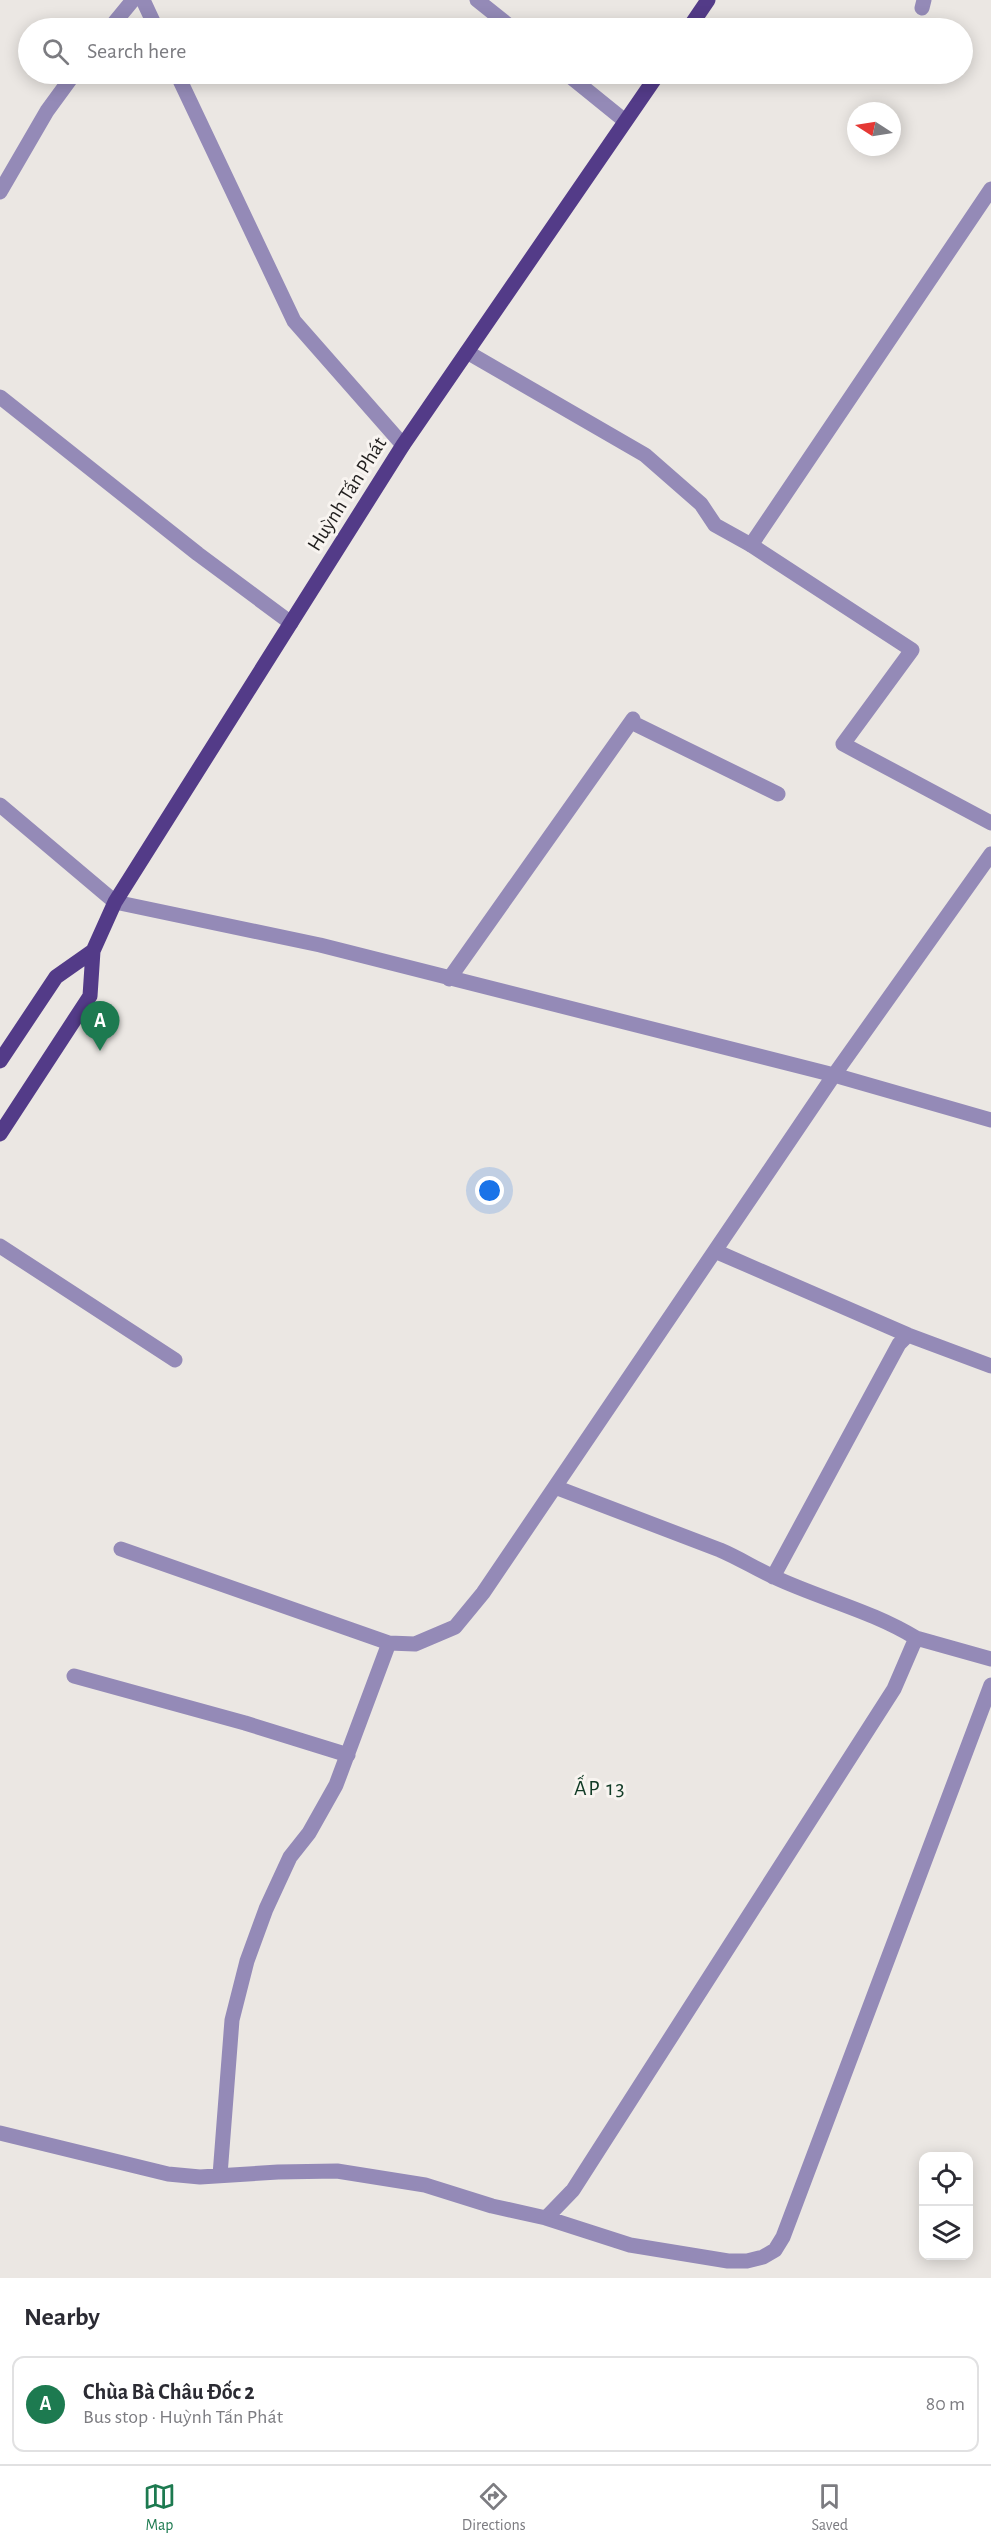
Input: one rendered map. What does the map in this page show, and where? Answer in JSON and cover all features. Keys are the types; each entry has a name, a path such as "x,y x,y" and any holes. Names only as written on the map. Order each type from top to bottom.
{"main road":[{"path":"696,18 708,0"},
{"name":"Huỳnh Tấn Phát","path":"0,1134 90,996 93,951 115,902 403,445 651,84"},
{"path":"0,1061 56,977 93,951"}],"street":[{"path":"118,18 133,0"},
{"path":"143,0 151,18"},
{"path":"477,0 500,18"},
{"path":"0,192 47,111 67,84"},
{"path":"182,84 294,321 403,445"},
{"path":"579,84 625,121"},
{"path":"751,545 990,193"},
{"path":"467,352 645,455 700,504 715,525 751,545 912,650 843,744 991,824"},
{"path":"0,396 198,554 291,623"},
{"path":"449,979 632,721 778,794"},
{"path":"0,806 115,902 320,945 834,1075 991,1119"},
{"path":"122,1549 389,1643 415,1644 455,1627 483,1593 834,1075 991,854"},
{"path":"0,1246 175,1360"},
{"path":"715,1251 908,1335 991,1366"},
{"path":"773,1577 899,1344 908,1335"},
{"path":"555,1487 729,1554 773,1577 890,1622 916,1638 991,1659"},
{"path":"546,2218 573,2190 894,1689 916,1638"},
{"path":"220,2175 232,2020 248,1961 266,1909 290,1857 309,1833 336,1785 389,1643"},
{"path":"74,1676 245,1723 348,1755"},
{"path":"0,2133 168,2174 200,2177 338,2171 424,2185 501,2208 546,2218 630,2245 728,2260 747,2261 763,2257 775,2250 787,2226 991,1685"}],"place":[{"name":"Chùa Bà Châu Đốc 2","path":"100,1051"}],"district":[{"name":"ẤP 13","path":"600,1788"}]}
